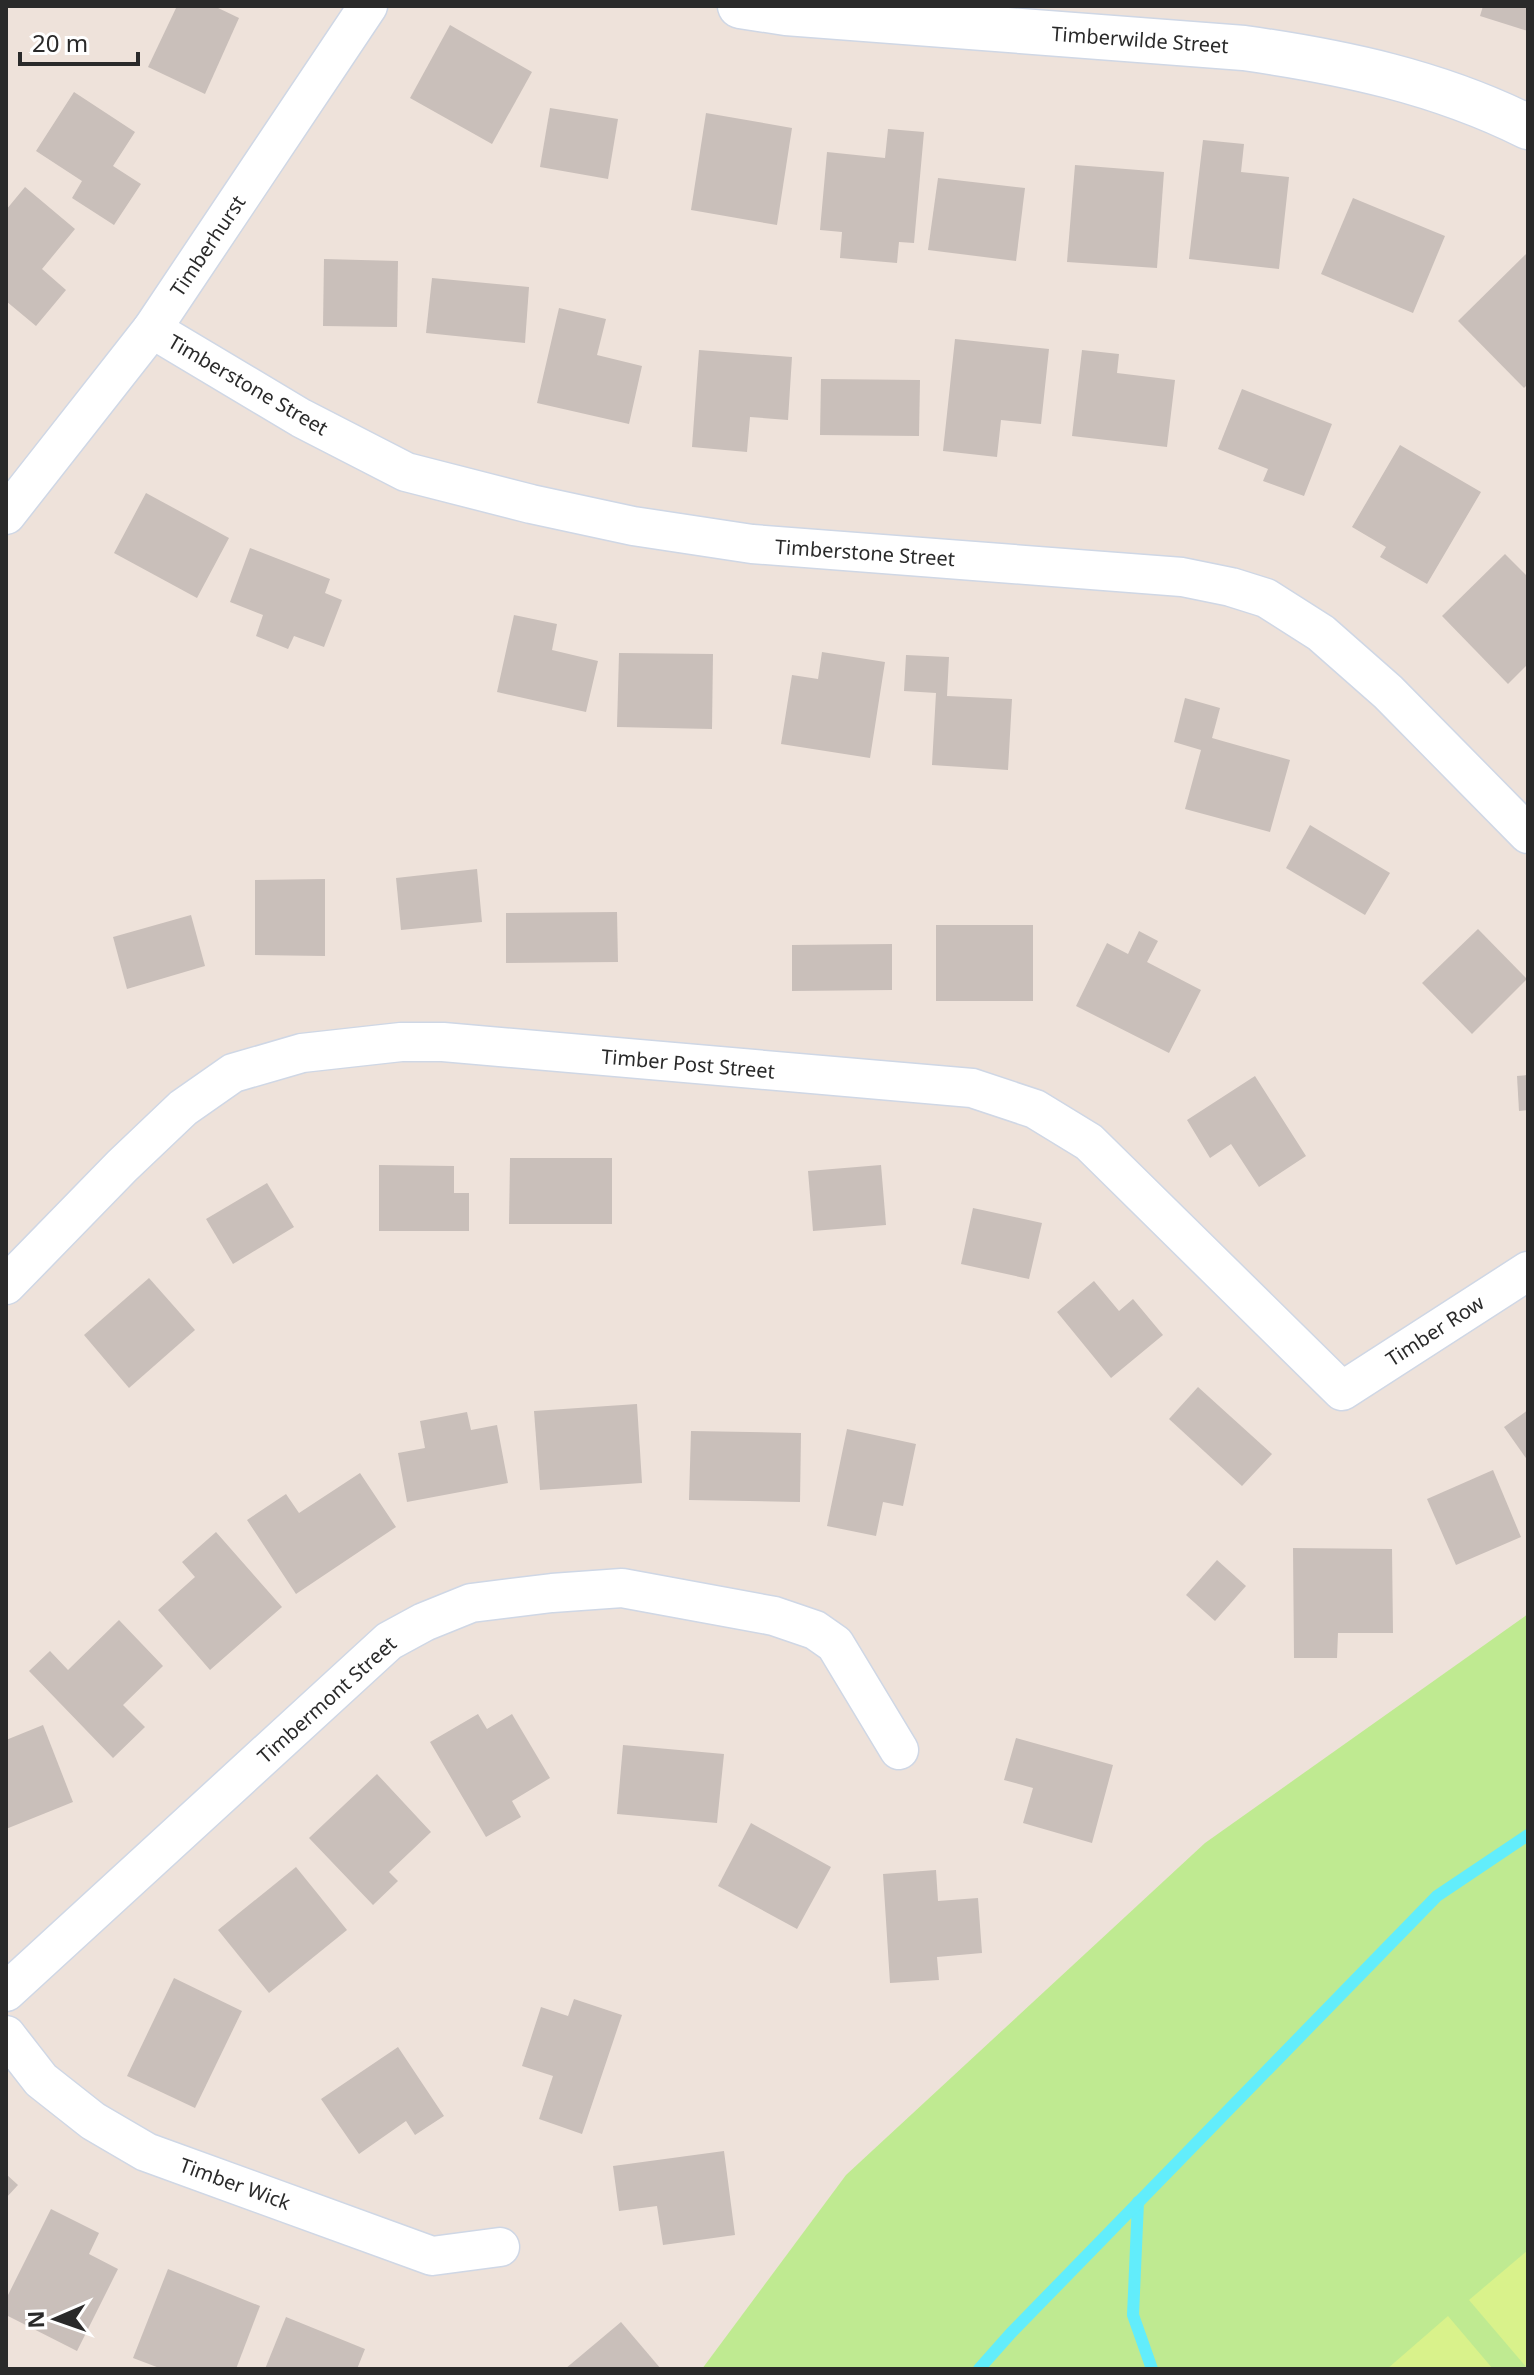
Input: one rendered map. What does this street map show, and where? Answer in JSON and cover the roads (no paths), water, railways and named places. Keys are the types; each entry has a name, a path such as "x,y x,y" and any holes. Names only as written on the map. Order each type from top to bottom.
{"street":[{"name":"Timberhurst","path":"6,515 152,329 368,6"},
{"name":"Timberwilde Street","path":"740,6 786,13 1244,48 1319,59 1465,98 1528,127"},
{"name":"Timberstone Street","path":"152,329 301,418 406,472 531,504 633,526 752,544 1182,577 1266,598 1321,633 1388,692 1528,834"},
{"name":"Timber Post Street","path":"6,1285 183,1108 233,1073 302,1053 401,1042 443,1042 972,1088 1035,1109 1089,1142 1342,1391"},
{"name":"Timber Row","path":"1342,1391 1528,1271"},
{"name":"Timbermont Street","path":"6,1992 389,1641 424,1622 471,1603 622,1588 774,1616 801,1625 815,1630 835,1644 899,1750"},
{"name":"Timber Wick","path":"6,2035 41,2080 93,2121 146,2152 432,2256 500,2247"}],"waterway":[{"path":"979,2369 1437,1896 1528,1835"},
{"path":"1138,2202 1133,2315 1152,2369"}]}
